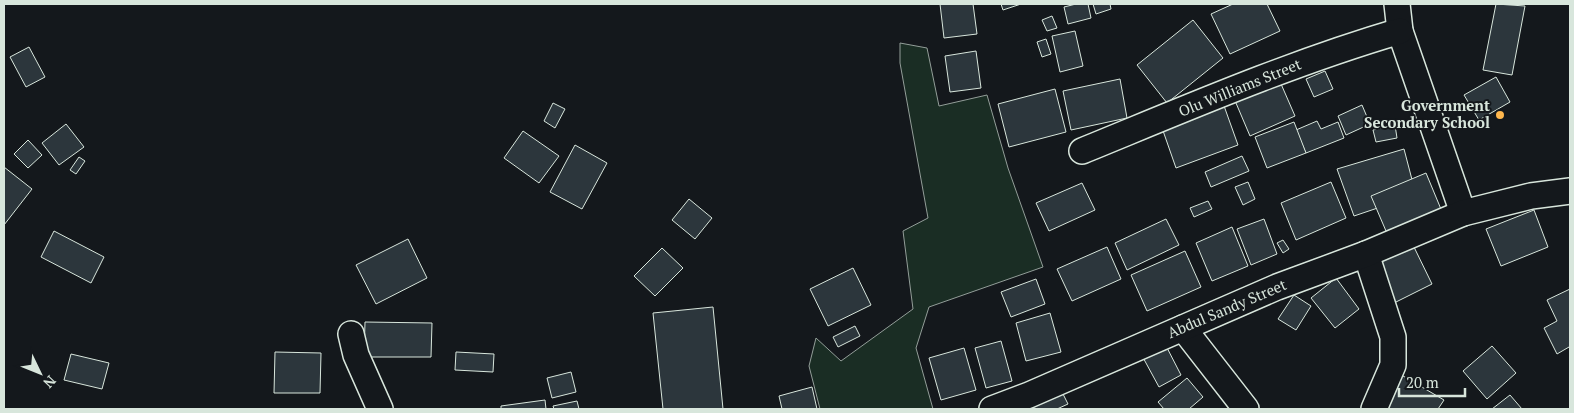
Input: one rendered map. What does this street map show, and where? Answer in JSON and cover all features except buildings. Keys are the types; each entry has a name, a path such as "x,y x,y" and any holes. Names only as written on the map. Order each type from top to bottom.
{"street":[{"path":"1397,4 1400,31 1463,213"},
{"name":"Olu Williams Street","path":"1082,151 1270,74 1400,31"},
{"name":"Abdul Sandy Street","path":"992,409 1029,395 1277,287 1366,254 1463,213 1531,196 1570,191"},
{"path":"1366,254 1393,337 1392,366 1374,409"},
{"path":"1183,328 1246,409"},
{"path":"351,334 356,355 373,397 380,409"}],"green space":[{"path":"900,43 927,48 939,106 987,95 1008,168 1043,267 929,307 916,348 933,409 820,409 809,366 816,338 841,361 913,309 903,231 928,218 900,63"}],"place":[{"name":"Government Secondary School","path":"1500,115"}]}
